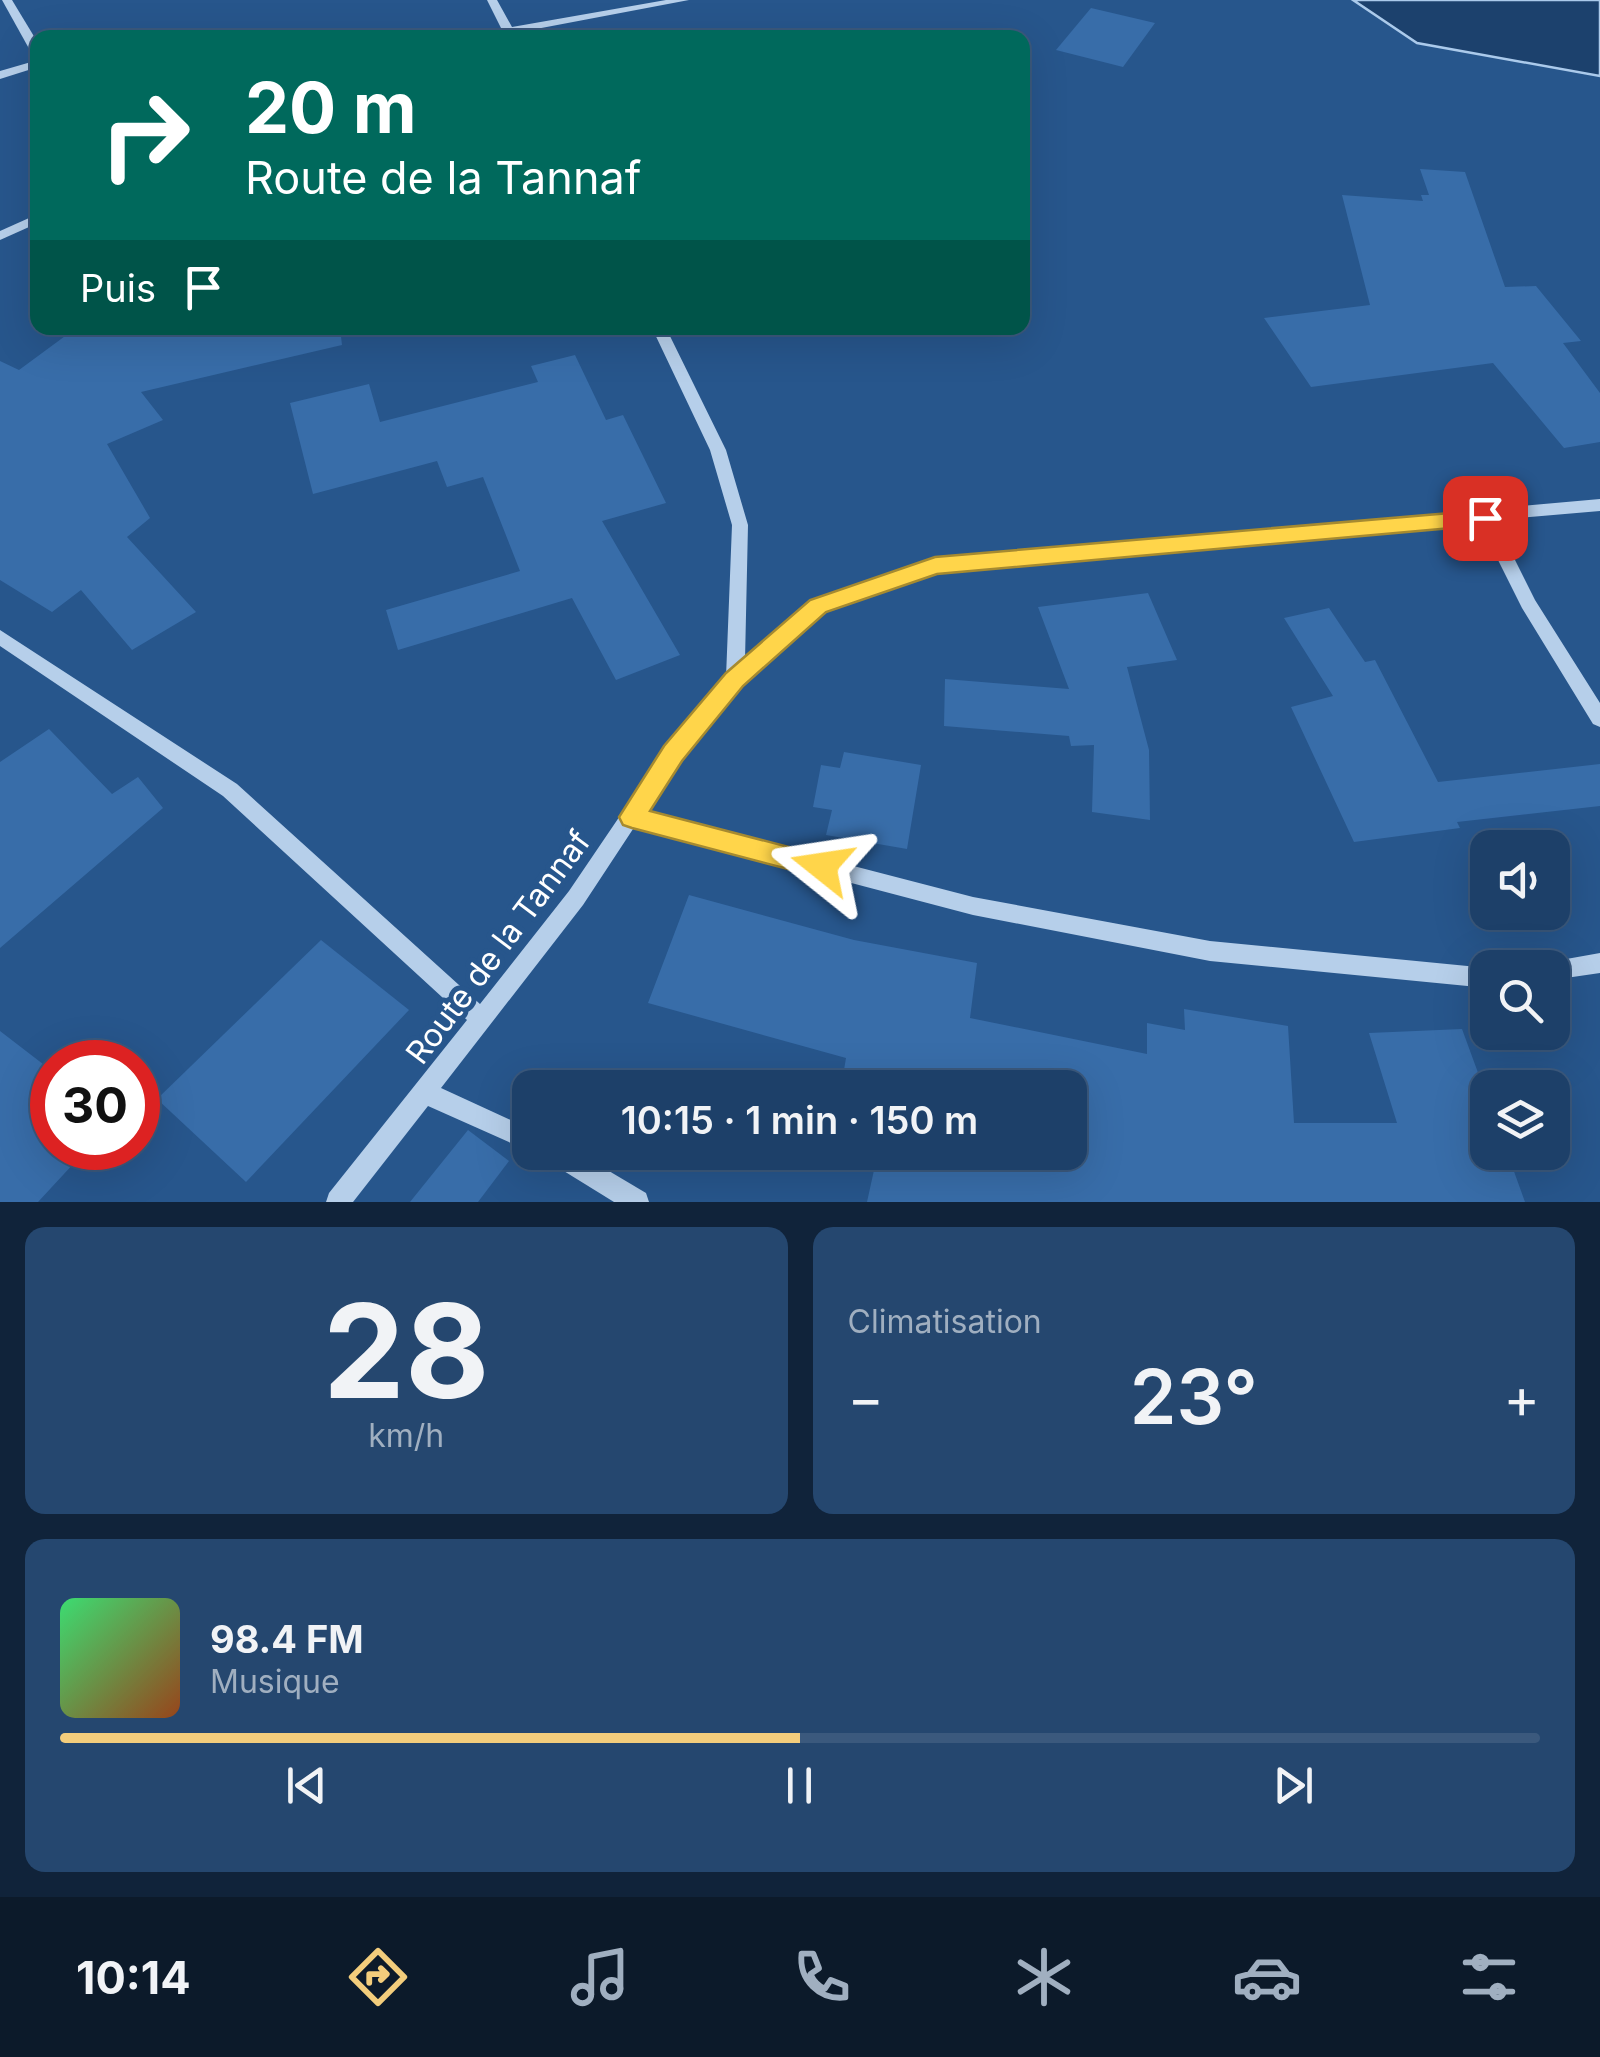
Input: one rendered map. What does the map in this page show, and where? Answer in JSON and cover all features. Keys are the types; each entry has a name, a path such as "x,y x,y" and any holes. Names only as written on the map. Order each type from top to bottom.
{"street":[{"path":"7,0 30,40"},
{"path":"492,0 508,30"},
{"path":"530,30 684,0"},
{"path":"0,75 30,66"},
{"path":"0,236 30,222"},
{"path":"662,335 718,450 740,526 735,679"},
{"name":"Route de la Tannaf","path":"338,1202 576,898 673,754 735,679 818,606 935,566 1600,505"},
{"path":"1485,518 1528,603 1600,719"},
{"path":"0,637 230,790 482,1020"},
{"path":"632,817 973,906 1210,951 1470,976"},
{"path":"1570,967 1600,963"},
{"path":"426,1093 512,1132"},
{"path":"584,1170 637,1202"}],"water":[{"path":"1353,0 1600,0 1600,76 1417,43"}],"building":[{"path":"1091,8 1155,23 1123,67 1056,50"},
{"path":"1420,169 1465,172 1505,287 1536,286 1581,341 1563,343 1600,393 1600,442 1564,448 1493,363 1311,387 1264,318 1370,305 1342,195 1423,201 1421,195 1429,195"},
{"path":"66,335 341,335 342,345 141,392 163,420 107,444 150,518 127,537 196,612 132,650 81,590 52,612 0,580 0,361 19,370"},
{"path":"575,355 606,420 623,415 666,503 602,521 680,655 616,680 572,598 398,650 386,610 520,571 483,477 447,487 437,461 313,494 290,403 369,384 380,422 538,382 531,366"},
{"path":"1148,593 1177,660 1127,667 1149,750 1150,820 1092,812 1094,745 1071,746 1069,736 944,726 945,679 1069,689 1038,607"},
{"path":"1329,608 1365,662 1375,660 1438,782 1600,764 1600,806 1457,822 1460,828 1354,842 1291,707 1333,696 1284,618"},
{"path":"49,729 112,794 138,777 163,808 0,948 0,762"},
{"path":"844,752 921,765 907,849 826,835 832,810 813,807 821,765 840,768"},
{"path":"689,895 854,940 977,963 970,1018 1147,1054 1147,1023 1185,1030 1184,1009 1288,1026 1294,1123 1397,1123 1369,1033 1462,1029 1477,1070 1470,1070 1470,1170 1513,1170 1525,1202 867,1202 874,1170 1087,1170 1087,1070 844,1070 846,1058 648,1003"},
{"path":"321,940 409,1010 246,1182 160,1102 160,1096"},
{"path":"0,1031 30,1054 30,1170 68,1170 38,1202 0,1202"},
{"path":"468,1130 509,1161 478,1202 410,1202"}],"route":[{"path":"822,866 632,817 673,754 735,679 818,606 935,566 1485,518"}]}
